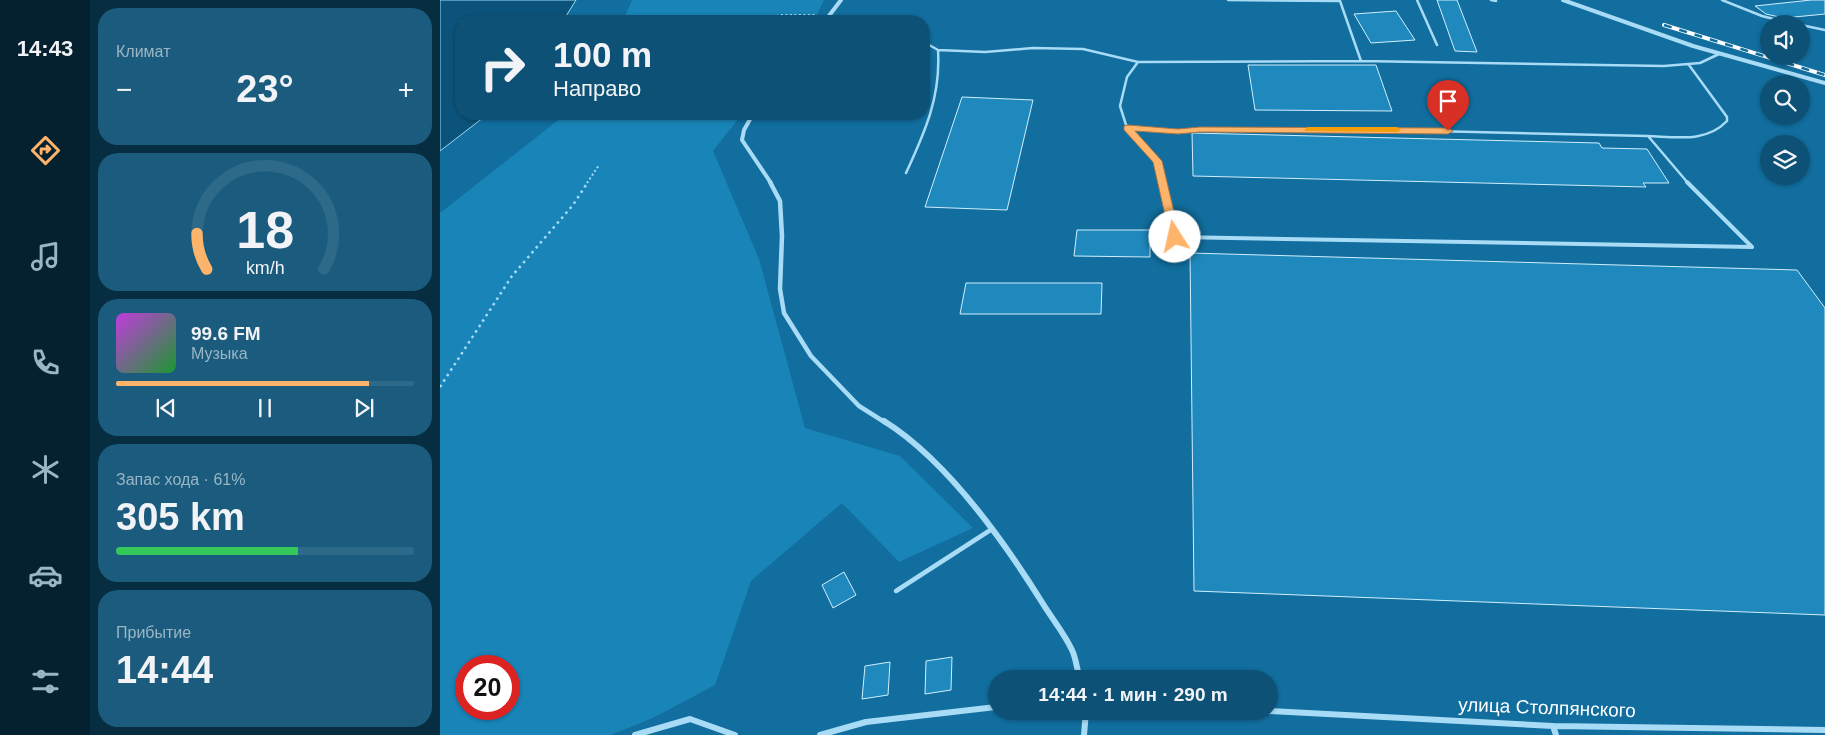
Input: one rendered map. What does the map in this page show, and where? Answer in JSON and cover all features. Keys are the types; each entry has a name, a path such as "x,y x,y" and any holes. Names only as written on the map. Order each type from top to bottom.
{"street":[{"path":"829,15 841,0"},
{"path":"1564,0 1719,54 1825,83"},
{"path":"750,120 744,130 742,140 773,186 780,202 782,236 780,289 784,313 811,356 858,406 903,433 946,474 992,529 1034,589 1072,650 1078,670"},
{"path":"820,735 866,722 988,708"},
{"name":"улица Столпянского","path":"1278,711 1553,726 1825,730"},
{"path":"635,735 690,719 735,735"},
{"path":"1084,735 1085,720"},
{"path":"1553,726 1556,735"}],"lane":[{"path":"1228,0 1340,1 1361,61"},
{"path":"1417,0 1437,45"},
{"path":"1492,0 1496,2"},
{"path":"1722,0 1760,15"},
{"path":"1810,27 1825,30"},
{"path":"930,45 938,50 985,52 1034,48 1083,49 1138,62 1361,61 1664,66 1689,65 1712,60 1719,54"},
{"path":"906,173 933,115 940,80 938,50"},
{"path":"1138,62 1128,77 1120,106 1128,128 1157,161 1175,237 1752,247 1682,177 1648,136"},
{"path":"1128,128 1178,131 1200,129 1389,130 1702,136 1718,131 1727,121 1727,117 1689,65"},
{"path":"896,591 992,529"}],"path":[{"path":"780,15 829,15"},
{"path":"440,387 512,276 573,205 598,165"}],"shaded area":[{"path":"440,0 576,0 567,15 455,15 455,120 480,120 440,151"},
{"path":"632,0 824,0 817,15 626,15"},
{"path":"558,120 737,120 713,151 759,259 805,428 900,456 973,528 899,562 842,503 751,581 715,685 653,718 611,735 440,735 440,213"}],"building":[{"path":"1437,0 1457,0 1477,52 1455,51"},
{"path":"1825,0 1825,14 1770,15 1755,6"},
{"path":"1396,11 1415,40 1371,43 1354,14"},
{"path":"1248,65 1376,65 1392,111 1255,110"},
{"path":"962,97 1033,100 1007,210 925,207"},
{"path":"1192,133 1599,143 1602,148 1647,149 1669,183 1643,183 1646,187 1193,176"},
{"path":"1077,230 1150,230 1150,257 1074,256"},
{"path":"1190,253 1797,270 1825,308 1825,615 1194,591"},
{"path":"966,283 1102,283 1101,314 960,314"},
{"path":"844,572 856,595 833,608 822,585"},
{"path":"952,657 951,690 925,694 926,661"},
{"path":"890,662 888,695 862,699 865,666"}],"railway":[{"path":"1664,25 1825,75"}],"slow traffic":[{"path":"1308,130 1397,130"}],"route":[{"path":"1175,237 1171,213 1157,161 1128,128 1178,131 1200,129 1448,131"}]}
